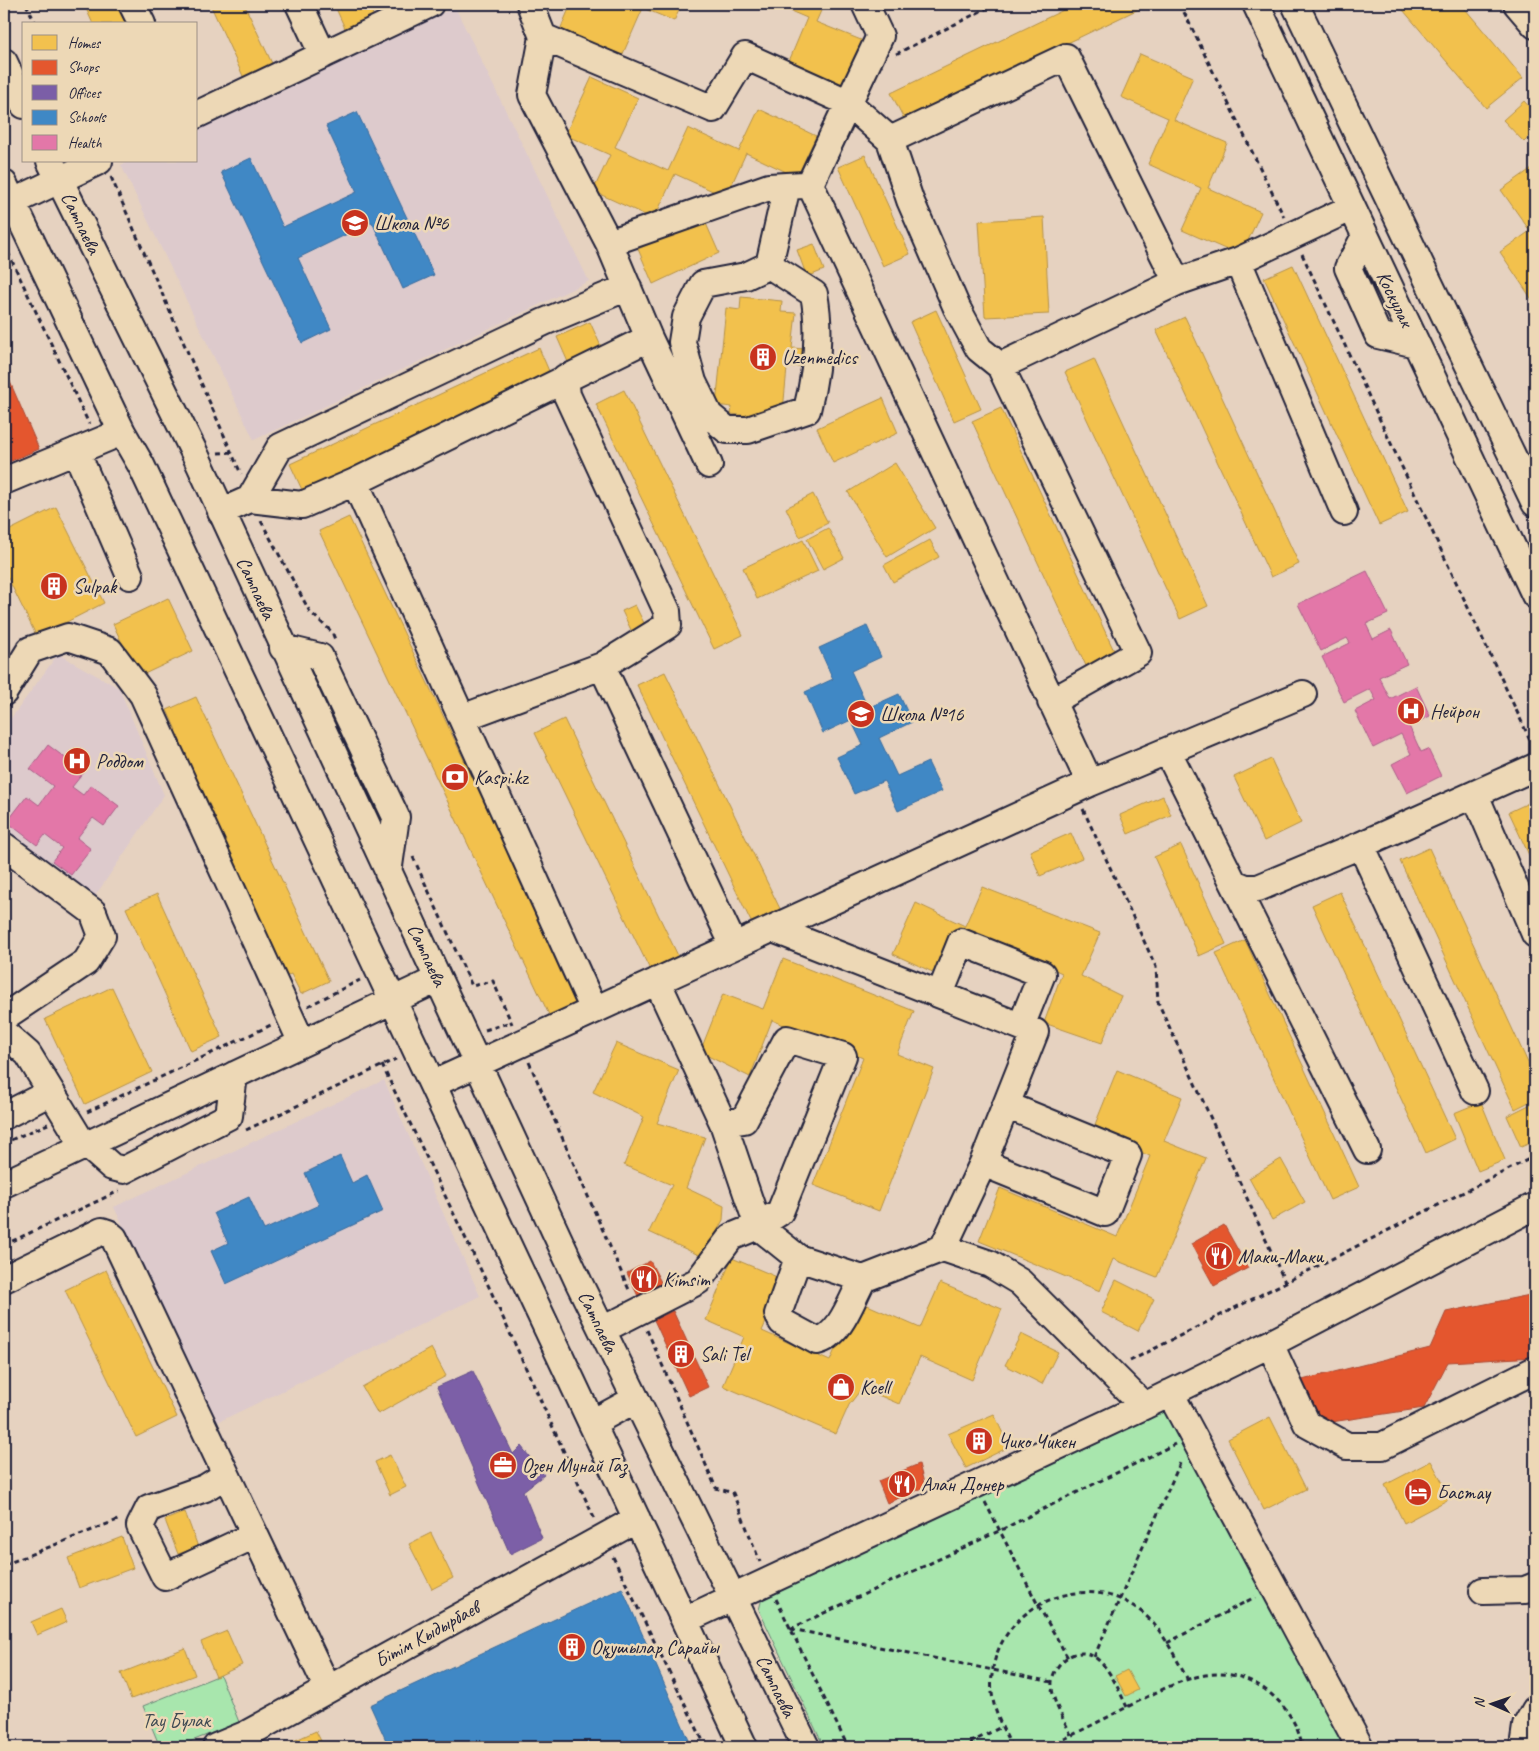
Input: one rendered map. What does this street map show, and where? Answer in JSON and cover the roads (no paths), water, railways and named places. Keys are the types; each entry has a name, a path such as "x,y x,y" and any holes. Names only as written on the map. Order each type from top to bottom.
{"street":[{"path":"132,4 141,22"},
{"path":"299,4 323,54"},
{"path":"198,114 430,4"},
{"path":"530,4 543,37 532,95 609,243 649,338 709,465"},
{"path":"769,265 814,294 818,315 813,388 807,410 748,430 726,430 709,415 693,382 682,342 686,317 703,284 746,276 769,265 798,185 848,102 880,36 865,4"},
{"name":"Коскулак","path":"1256,4 1535,594"},
{"name":"Коскулак","path":"1295,4 1535,504"},
{"path":"1517,4 1535,25"},
{"path":"543,37 713,109 745,56 848,102 890,140 910,200 957,308 979,349 1000,366 1138,653 1051,702"},
{"path":"890,140 1066,57 1177,282"},
{"path":"4,62 22,100"},
{"path":"103,166 55,171 8,193 140,466 433,1084 744,1747"},
{"name":"Сатпаева","path":"55,171 221,512 602,1330 806,1747"},
{"path":"609,243 769,188 798,185"},
{"path":"798,185 1051,702 1082,787"},
{"path":"1000,366 1177,282 1238,261 1351,208"},
{"path":"1238,261 1344,512"},
{"path":"250,499 280,447 544,322 628,287"},
{"path":"221,512 250,499 302,504 355,482 649,338"},
{"path":"462,718 602,666 668,625 667,611 567,395 565,378"},
{"path":"4,481 122,432"},
{"path":"87,447 130,576"},
{"path":"355,482 594,1010"},
{"path":"4,692 30,650 68,637 110,651 142,695 302,1043"},
{"path":"602,666 734,946"},
{"path":"433,1084 477,1064 516,1033 594,1010 1082,787 1303,694"},
{"path":"1168,752 1367,1150"},
{"path":"1234,883 1246,888 1258,888 1362,845 1535,767"},
{"path":"1475,795 1535,934"},
{"path":"1362,845 1475,1091"},
{"path":"4,846 93,912 102,936 86,962 4,1017"},
{"path":"773,929 1035,1032 983,1163 943,1248"},
{"path":"940,994 961,942 1042,974 1021,1026"},
{"path":"4,1184 438,979"},
{"path":"657,981 723,1123 758,1226 798,1258 863,1279 943,1248 990,1264 1020,1282 1144,1406"},
{"path":"4,1033 28,1054 85,1145 112,1167 124,1170 229,1116 234,1075"},
{"path":"602,1330 698,1281 731,1237 758,1226 780,1212 843,1056 787,1039 744,1120 723,1123"},
{"path":"4,1116 51,1092"},
{"path":"983,1163 1105,1213 1128,1155 1006,1105"},
{"path":"685,1620 1144,1406 1270,1344 1535,1206"},
{"path":"4,1279 102,1231 108,1232 119,1247 328,1689"},
{"path":"798,1258 778,1314 782,1322 817,1341 827,1339 837,1327 863,1279"},
{"path":"1270,1344 1307,1424 1347,1446 1382,1446 1535,1370"},
{"path":"1170,1393 1360,1747"},
{"path":"592,1423 636,1399"},
{"path":"226,1476 204,1488 149,1508 140,1526 165,1577 254,1535"},
{"name":"Бiтiм Кыдырбаев","path":"216,1747 244,1740 328,1689 637,1519"},
{"path":"1483,1591 1526,1590 1535,1586"},
{"path":"1523,1747 1526,1726 1535,1710"}],"place":[{"name":"Школа №6","path":"355,223"},
{"name":"Uzenmedics","path":"763,357"},
{"name":"Sulpak","path":"54,586"},
{"name":"Нейрон","path":"1411,711"},
{"name":"Школа №16","path":"861,714"},
{"name":"Роддом","path":"77,761"},
{"name":"Kaspi.kz","path":"455,777"},
{"name":"Маки-Маки","path":"1219,1256"},
{"name":"Kimsim","path":"644,1279"},
{"name":"Sali Tel","path":"681,1354"},
{"name":"Kcell","path":"841,1387"},
{"name":"Чико Чикен","path":"979,1441"},
{"name":"Озен Мунай Газ","path":"503,1465"},
{"name":"Алан Донер","path":"902,1484"},
{"name":"Бастау","path":"1418,1492"},
{"name":"Оқушылар Сарайы","path":"572,1647"}],"park label":[{"name":"Тау Булак","path":"176,1720"}]}
